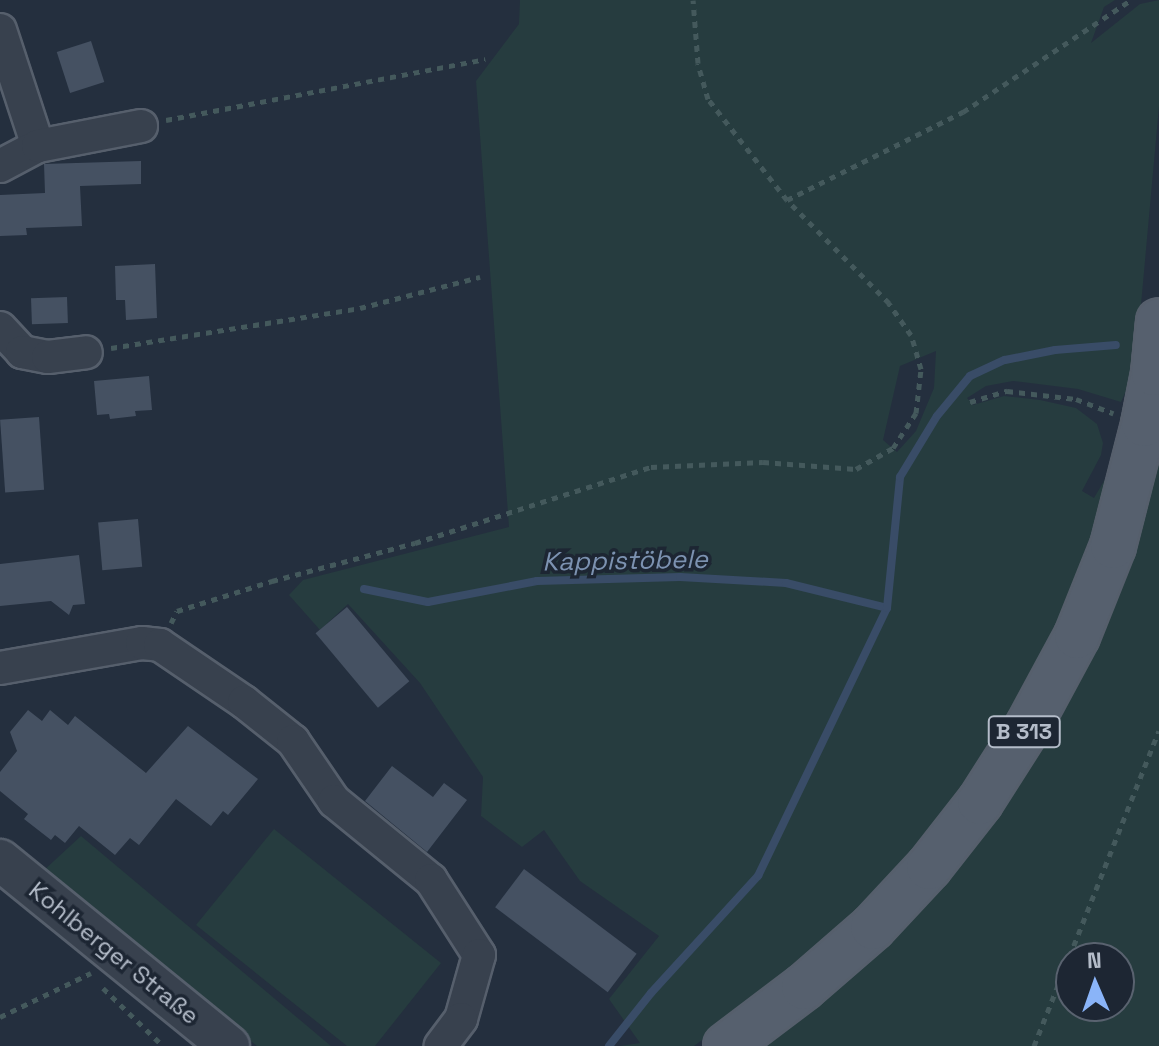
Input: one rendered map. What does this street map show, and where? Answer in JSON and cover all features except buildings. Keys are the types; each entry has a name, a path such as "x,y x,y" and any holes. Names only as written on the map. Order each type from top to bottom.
{"main road":[{"name":"B 313","path":"726,1046 804,987 873,927 929,867 980,802 1029,725 1077,636 1113,546 1144,424 1154,373 1159,321"}],"street":[{"path":"0,30 38,146"},
{"path":"0,166 38,146 141,126"},
{"path":"0,328 22,352 48,357 86,352"},
{"path":"0,668 11,663 142,643 160,645 244,702 293,741 334,801 431,880 479,955 461,1019 441,1046"},
{"name":"Kohlberger Straße","path":"0,860 229,1046"}],"path":[{"path":"160,645 177,611 272,581 415,543 651,467 763,462 856,469 893,448 916,413 921,369 911,335 889,303 787,200 708,99 698,63 693,0"},
{"path":"787,200 963,112 1131,0"},
{"path":"141,126 261,100 485,59"},
{"path":"86,352 360,308 480,277"},
{"path":"970,402 1007,391 1076,399 1144,424"},
{"path":"1034,1046 1159,731"},
{"path":"0,1017 91,972"}],"green space":[{"path":"520,0 1115,0 1104,7 1091,43 1140,4 1159,0 1159,106 1135,371 1121,402 1078,389 1013,381 986,386 967,398 973,405 1004,396 1040,400 1076,408 1097,424 1103,443 1101,455 1082,491 1094,498 1111,469 1115,470 1071,604 967,793 893,882 792,974 694,1046 620,1046 640,1043 609,999 659,936 580,881 544,830 522,847 481,816 483,777 420,683 348,604 320,630 289,595 303,580 509,527 476,81 519,24","holes":["936,351 934,388 916,431 897,452 883,440 900,366"]},
{"path":"1159,460 1159,1046 765,1046 878,953 958,863 1026,775 1097,641 1136,548"},
{"path":"274,829 441,963 375,1046 347,1046 196,925"},
{"path":"81,836 331,1046 257,1046 42,872"}],"waterway":[{"name":"Kappistöbele","path":"609,1046 651,993 758,876 887,608 900,477 937,416 970,376 1005,360 1055,350 1116,345"},
{"name":"Kappistöbele","path":"364,589 428,602 537,581 680,577 786,583 887,608"}]}
